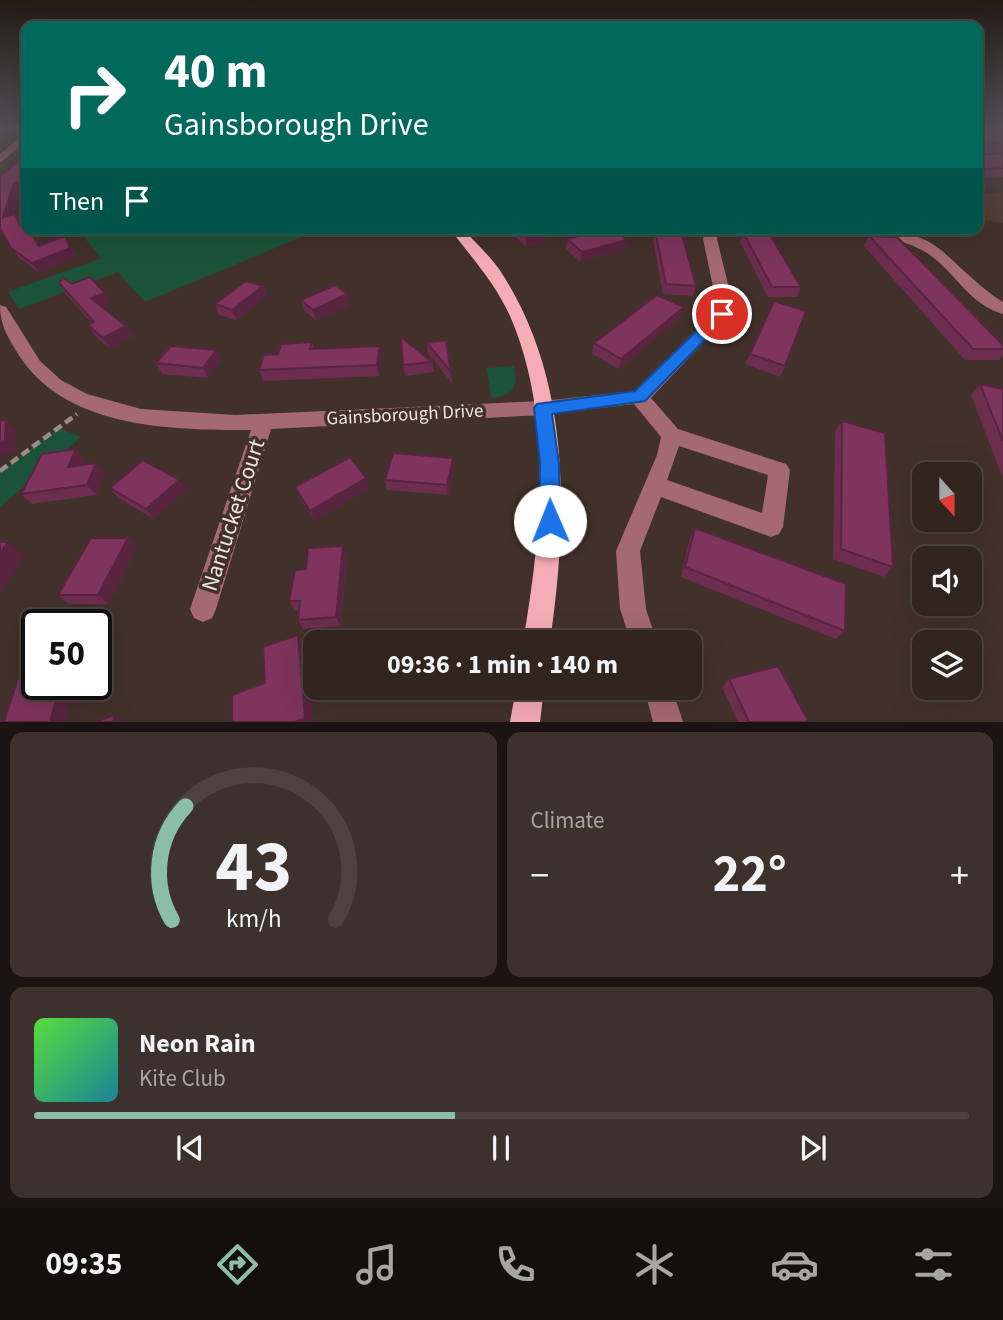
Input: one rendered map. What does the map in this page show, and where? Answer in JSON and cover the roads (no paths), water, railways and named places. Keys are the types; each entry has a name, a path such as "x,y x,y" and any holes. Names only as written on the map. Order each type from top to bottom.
{"main road":[{"path":"461,235 487,263 515,305 530,346 543,408 549,464 550,521 539,630"},
{"path":"525,722 528,700"}],"street":[{"path":"654,485 771,527 779,470 671,435 639,397 722,314 724,300 710,239 713,235"},
{"path":"894,235 934,251 973,290 1003,309"},
{"name":"Gainsborough Drive","path":"0,310 33,364 63,388 92,403 170,420 263,422 543,408 639,397"},
{"name":"Nantucket Court","path":"203,609 263,422"},
{"path":"640,630 634,608 628,551 671,435"},
{"path":"662,700 668,722"}]}
